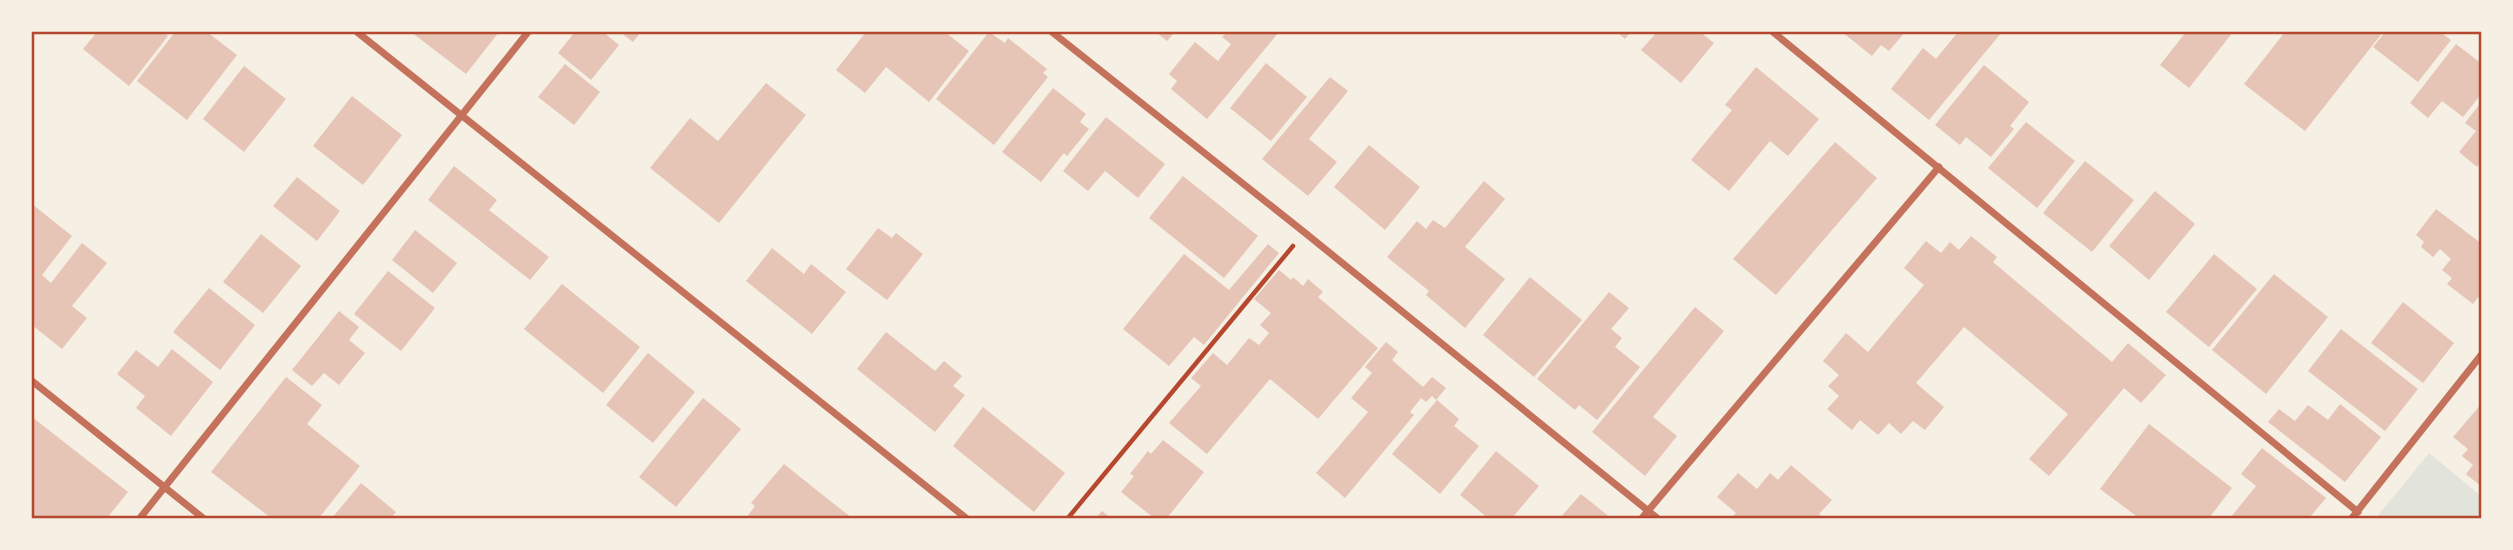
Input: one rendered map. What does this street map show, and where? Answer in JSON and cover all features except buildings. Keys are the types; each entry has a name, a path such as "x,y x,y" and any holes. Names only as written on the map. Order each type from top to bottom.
{"street":[{"path":"357,32 966,519"},
{"path":"140,519 528,32"},
{"path":"1052,32 1304,232 1657,519"},
{"path":"1773,32 1939,167 2355,515 2482,354"},
{"path":"1642,519 1939,167"},
{"path":"32,381 203,519"}],"path":[{"path":"1068,519 1304,232"}],"shaded area":[{"path":"2429,453 2481,496 2481,518 2376,518"}]}
